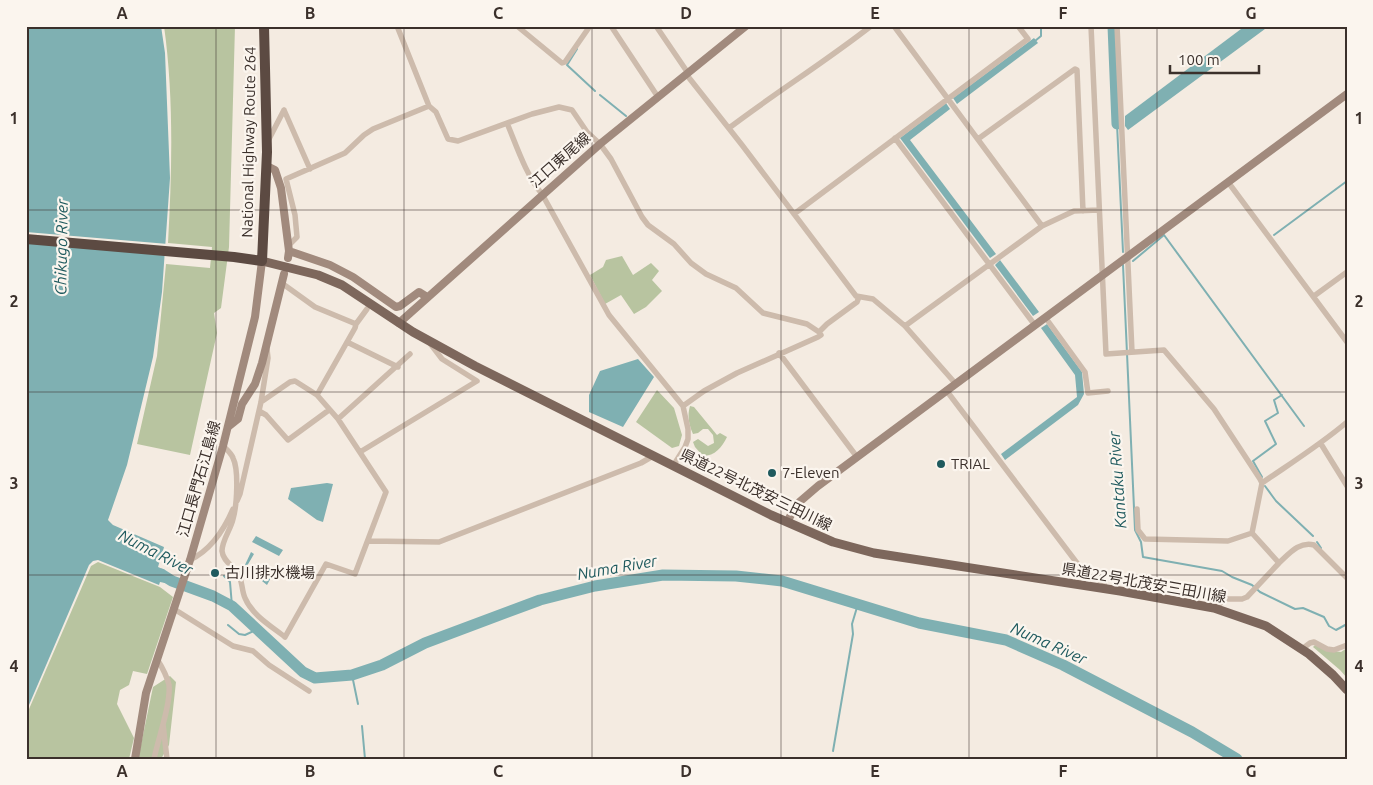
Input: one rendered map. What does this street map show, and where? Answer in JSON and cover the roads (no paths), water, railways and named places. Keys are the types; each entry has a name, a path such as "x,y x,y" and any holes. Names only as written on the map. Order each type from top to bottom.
{"highway":[{"name":"National Highway Route 264","path":"26,239 262,261 267,166 266,40 264,26"}],"main road":[{"name":"県道22号北茂安三田川線","path":"262,261 318,275 342,285 428,341 475,366 673,466 833,542 874,553 1214,608 1266,626 1302,650 1333,675 1347,690"}],"street":[{"path":"266,40 269,26"},
{"path":"396,26 429,106 436,112 446,136 452,141 458,141 559,107 572,110 587,132 600,144 611,159 648,225 674,244 691,263 706,274 736,288 763,313 807,324 819,332"},
{"path":"517,26 562,63 565,62 590,26"},
{"path":"611,26 658,97"},
{"path":"656,26 687,73 856,296 873,299 905,326 955,383"},
{"name":"江口東尾線","path":"399,323 600,144 746,26"},
{"path":"729,128 770,96 816,67 871,26"},
{"path":"894,26 1042,226"},
{"path":"794,214 1028,39 1018,26"},
{"path":"1091,26 1106,354 1164,350 1214,409 1262,483"},
{"path":"1117,26 1128,256 1128,352"},
{"path":"978,139 1075,69 1077,70 1083,210"},
{"path":"788,522 798,504 818,486 1034,324 1347,94"},
{"path":"288,251 296,237 295,215 286,179 345,153 373,129 429,106"},
{"path":"267,144 284,110 310,169"},
{"path":"507,123 537,188 609,316 682,406 688,430 688,439 685,448 673,466"},
{"path":"895,138 1034,324"},
{"path":"267,166 275,170 281,188 288,251"},
{"path":"1228,182 1347,342"},
{"path":"905,326 1042,226 1074,211 1099,210"},
{"path":"288,251 330,265 353,277 377,296 398,307 419,292 427,297"},
{"name":"江口長門石江島線","path":"135,759 146,693 190,560 228,427 255,317 262,261"},
{"path":"1314,296 1347,272"},
{"path":"228,427 238,420 242,404 255,384 283,284 284,274"},
{"path":"283,284 315,307 356,324"},
{"path":"682,406 710,387 779,353 818,337 820,335 819,332 827,324 857,302 859,298"},
{"path":"317,395 356,324 367,309"},
{"path":"1045,317 1085,372 1088,392 1108,392"},
{"path":"360,452 476,381 442,359 428,341"},
{"path":"347,342 398,367"},
{"path":"190,560 199,556 211,546 228,520 240,494 261,402 268,358 266,344"},
{"path":"779,353 857,457"},
{"path":"338,419 398,367 410,354"},
{"path":"223,446 230,452 235,466 236,503 234,518 222,547 222,553 225,560 237,571 244,595 253,612 285,637 326,564 354,574 386,492 338,419 317,395 295,382 290,382 261,402"},
{"path":"946,390 1065,549 1090,577 1104,582 1105,589"},
{"path":"258,412 266,415 288,440 330,410"},
{"path":"1252,533 1262,483 1321,444 1347,422"},
{"path":"1321,444 1347,486"},
{"path":"368,541 439,542 641,463 653,456"},
{"path":"1137,509 1138,530 1145,538 1228,541 1252,533"},
{"path":"1252,533 1279,564"},
{"path":"1214,608 1226,599 1242,599 1247,597 1293,550 1300,546 1314,545 1347,578"},
{"path":"174,609 233,646 253,651 269,665 309,691"},
{"path":"1302,650 1314,642 1327,649 1334,650 1347,645"},
{"path":"154,759 169,694 166,675 157,660"},
{"path":"163,724 167,759"}],"water":[{"name":"Chikugo River","path":"26,26 161,26 165,53 170,178 162,292 153,357 127,465 108,520 113,525 164,547 163,551 176,557 175,559 161,557 158,567 173,577 170,584 160,582 159,585 98,560 93,561 89,565 26,712"},
{"path":"1245,26 1269,26 1128,130 1125,126 1125,116"},
{"path":"1034,38 1038,43 957,104 953,98"},
{"path":"946,103 950,109 910,140 996,254 990,258 900,138"},
{"path":"1000,260 1039,312 1033,316 995,265"},
{"path":"1047,324 1082,372 1084,394 1078,405 1005,460 1001,454 1077,397 1075,375 1041,328"},
{"path":"638,359 654,377 623,427 589,412 589,395 600,371"},
{"path":"327,483 333,484 323,522 317,520 288,499 291,488"},
{"path":"256,536 283,550 279,556 252,542"},
{"path":"251,552 254,554 247,566 273,574 267,585 244,567"}],"waterway":[{"path":"1035,41 1041,36 1041,26"},
{"name":"Kantaku River","path":"1113,26 1117,124"},
{"path":"577,49 567,65 595,91"},
{"path":"600,95 626,116"},
{"name":"Kantaku River","path":"1117,124 1123,252"},
{"path":"1274,235 1347,181"},
{"path":"1133,261 1164,235 1304,426"},
{"name":"Kantaku River","path":"1123,265 1135,530 1141,542 1143,557 1222,571 1295,609 1303,608 1324,617 1329,626 1336,630 1347,624"},
{"path":"1262,477 1253,461 1276,444 1265,421 1278,413 1274,400 1282,395"},
{"path":"1265,486 1276,501 1313,536"},
{"path":"1317,542 1321,548"},
{"name":"Numa River","path":"161,574 172,581 213,596 232,606 303,672 315,678 352,675 382,665 425,643 540,600 595,586 663,575 736,576 782,581 919,623 1006,640 1063,665 1192,732 1237,759"},
{"path":"224,576 230,582 232,606"},
{"path":"833,751 853,634 852,624 858,604"},
{"path":"228,625 239,634 245,635 256,630"},
{"path":"352,675 358,704"},
{"path":"362,726 365,759"}],"place":[{"name":"TRIAL","path":"941,464"},
{"name":"7-Eleven","path":"772,473"},
{"name":"古川排水機場","path":"215,573"}]}
